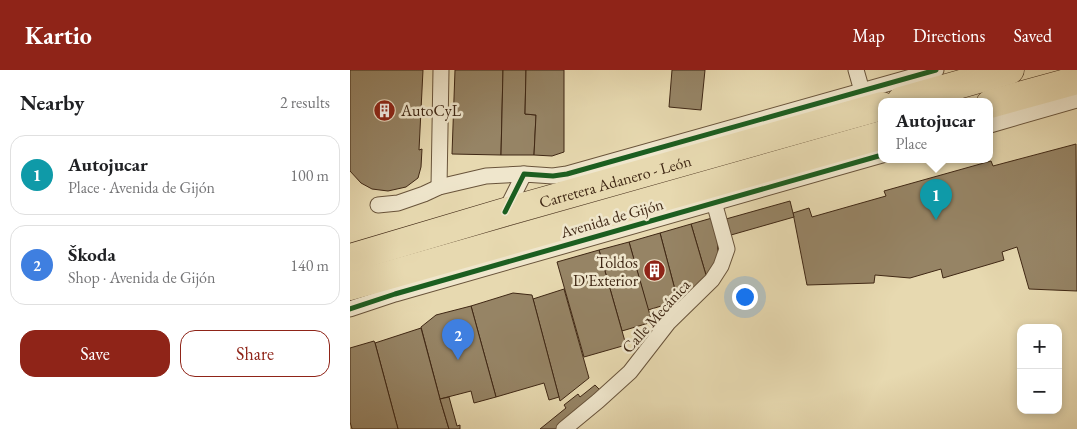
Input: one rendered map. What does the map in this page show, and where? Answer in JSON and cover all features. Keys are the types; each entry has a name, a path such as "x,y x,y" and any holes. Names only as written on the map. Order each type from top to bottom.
{"highway":[{"path":"912,98 1010,70"},
{"path":"993,103 1077,80"},
{"name":"Carretera Adanero - León","path":"350,258 508,205 872,99"},
{"name":"Carretera Adanero - León","path":"350,286 878,136"},
{"path":"630,206 750,192"},
{"path":"350,236 395,244"}],"street":[{"path":"439,187 442,70"},
{"path":"856,70 872,99"},
{"path":"378,205 398,203 439,187 486,176 524,174 553,176 567,174 872,99 936,70"},
{"path":"993,124 1077,100"},
{"name":"Avenida de Gijón","path":"350,309 395,294 878,156"},
{"path":"508,205 524,174"},
{"path":"486,176 500,182 506,188 508,205"},
{"name":"Calle Mecánica","path":"564,429 630,372 668,324 712,280 722,266 727,250 714,202"}],"building":[{"name":"AutoCyL","path":"350,70 423,70 419,150 422,149 421,167 418,178 406,187 388,191 372,189 361,183 350,171"},
{"path":"455,70 503,70 501,155 452,154"},
{"path":"503,70 526,70 525,114 536,115 534,155 501,155"},
{"path":"526,70 564,70 564,152 552,156 534,155 536,115 525,114"},
{"path":"672,70 705,70 701,110 669,107"},
{"path":"1076,144 1077,291 1029,289 1017,247 1002,252 1004,260 943,278 941,269 910,278 875,275 874,283 807,285 793,213 809,208 812,217 886,196 884,191 984,163 992,163 993,166"},
{"path":"790,201 794,217 731,235 726,219"},
{"path":"712,218 717,237 718,253 715,266 706,275 691,224"},
{"path":"691,224 706,275 678,301 660,233"},
{"name":"Toldos D'Exterior","path":"660,233 678,301 648,310 629,242"},
{"path":"629,242 652,322 622,331 599,250"},
{"path":"599,250 626,345 584,357 557,262"},
{"path":"564,289 589,378 560,401 533,299"},
{"path":"513,293 532,295 559,397 549,400 544,383 496,397 471,306"},
{"path":"471,306 496,397 474,403 471,391 440,399 421,327 436,315"},
{"path":"421,328 449,429 398,429 375,343"},
{"path":"374,341 398,429 352,429 350,422 350,348"},
{"path":"595,385 603,393 558,429 540,429 566,408 564,405 578,394 580,397"},
{"path":"449,397 457,426 460,425 460,429 449,429 440,399"}],"cycle path":[{"path":"505,212 524,174 553,176 567,174 936,70"},
{"path":"350,309 395,294 878,156"}],"place":[{"name":"AutoCyL","path":"385,110"},
{"name":"Autojucar","path":"936,220"},
{"name":"Toldos D'Exterior","path":"654,271"},
{"name":"Škoda","path":"458,360"}]}
